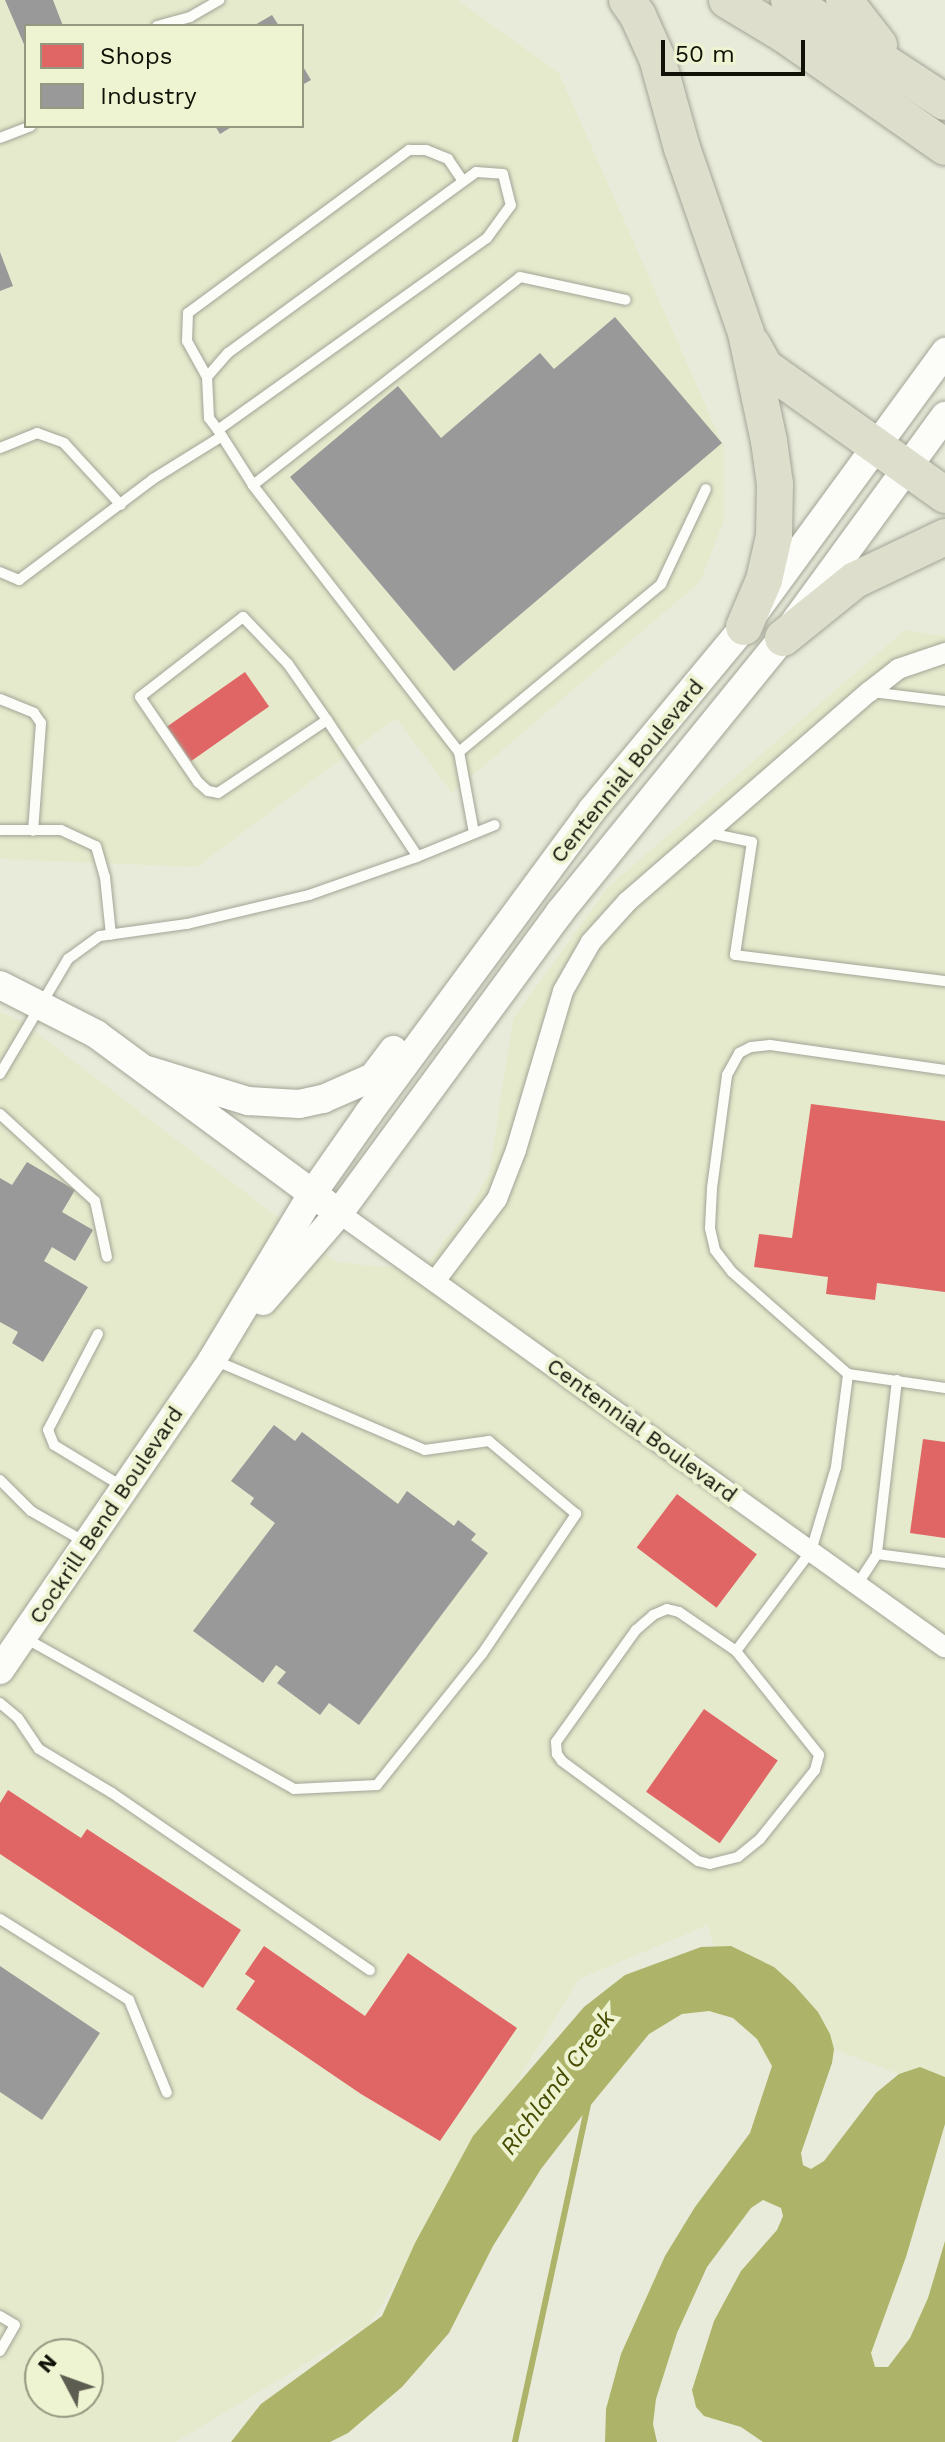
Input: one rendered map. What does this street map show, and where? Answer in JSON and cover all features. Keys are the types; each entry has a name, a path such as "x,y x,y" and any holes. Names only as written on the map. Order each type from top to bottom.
{"highway":[{"path":"627,0 638,16 657,58 682,148 746,333 775,484 774,536 764,580 744,627"},
{"path":"727,0 785,35 945,147"},
{"path":"789,0 945,102"},
{"path":"844,0 900,71"},
{"path":"746,333 765,367 945,495"},
{"path":"783,638 855,580 945,537"}],"main road":[{"name":"Centennial Boulevard","path":"212,1360 312,1194 592,810 744,627 945,352"},
{"name":"Centennial Boulevard","path":"212,1360 339,1213 560,912 783,638 945,416"},
{"path":"147,1070 248,1101 274,1105 323,1099 373,1077 516,882 592,810"},
{"name":"Centennial Boulevard","path":"0,985 40,1002 96,1034 339,1213"},
{"name":"Cockrill Bend Boulevard","path":"0,1670 212,1360"}],"street":[{"path":"435,1281 497,1199 516,1150 563,991 591,942 627,902 869,692 898,669 945,653"},
{"name":"Centennial Boulevard","path":"339,1213 944,1647"}],"lane":[{"path":"164,24 190,17 219,0"},
{"path":"0,138 26,128"},
{"path":"463,181 448,159 426,150 409,150 188,313 187,341 207,377 209,418 253,485 459,752 474,833"},
{"path":"0,572 19,580 153,479 487,238 511,205 503,174 476,172 228,353 207,377"},
{"path":"253,485 520,277 626,300"},
{"path":"0,448 37,433 64,443 121,505"},
{"path":"459,752 661,584 706,489"},
{"path":"327,720 218,793 208,791 198,782 140,697 243,617 288,664 327,720 418,857"},
{"path":"869,692 945,701"},
{"path":"0,699 34,713 41,723 33,831"},
{"path":"0,1074 40,1002 68,959 82,946 111,935 187,924 309,895 418,857 495,825"},
{"path":"0,830 61,830 96,846 105,877 111,935"},
{"path":"707,833 752,842 735,955 945,981"},
{"path":"945,1070 770,1045 751,1047 739,1053 727,1075 712,1188 710,1228 715,1250 732,1272 848,1374 945,1388"},
{"path":"0,1114 95,1201 107,1257"},
{"path":"98,1334 48,1430 54,1445 125,1488"},
{"path":"23,1637 294,1789 377,1785 482,1654 576,1514 489,1441 425,1450 212,1360"},
{"path":"736,1651 811,1551 836,1467 848,1374"},
{"path":"857,1585 877,1554 897,1380"},
{"path":"0,1480 31,1511 87,1543"},
{"path":"877,1554 945,1563"},
{"path":"667,1609 679,1612 736,1651 819,1755 815,1770 760,1839 738,1857 710,1864 688,1854 562,1761 557,1754 556,1742 636,1630 653,1615 667,1609"},
{"path":"0,1703 18,1718 39,1749 112,1793 370,1970"},
{"path":"0,1919 129,2000 167,2093"},
{"path":"0,2316 15,2325 0,2351"}],"shaded area":[{"path":"0,0 457,0 559,73 724,447 724,520 700,582 452,793 396,718 197,867 0,859"},
{"path":"905,630 945,636 945,2077 920,2067 899,2074 834,2049 818,2012 794,1985 774,1967 731,1946 714,1947 708,1925 579,1979 369,2325 176,2442 0,2442 0,1012 20,1020 336,1262 396,1268 414,1280 469,1209 489,1174 513,1019 608,887"}],"water":[{"name":"Richland Creek","path":"731,1946 774,1967 818,2012 830,2034 834,2049 832,2063 801,2153 803,2165 811,2169 824,2161 876,2093 899,2074 920,2067 945,2077 945,2124 906,2257 871,2353 875,2367 888,2367 910,2338 928,2298 945,2241 945,2442 763,2442 741,2427 704,2416 696,2407 692,2390 714,2321 741,2271 777,2230 783,2216 781,2208 763,2200 751,2208 707,2267 677,2333 656,2399 653,2424 657,2442 605,2442 606,2409 621,2354 665,2256 695,2207 750,2133 772,2066 757,2039 733,2018 709,2011 682,2014 649,2034 585,2112 541,2169 493,2246 449,2333 402,2387 348,2433 330,2442 231,2442 261,2404 382,2316 415,2243 473,2136 584,2007 625,1975 701,1947"}],"building: Shops":[{"path":"245,672 269,706 191,761 167,726"},
{"path":"811,1104 945,1121 945,1292 877,1283 875,1300 826,1294 828,1277 754,1267 759,1234 792,1238"},
{"path":"923,1439 945,1442 945,1538 910,1533"},
{"path":"677,1494 757,1554 717,1608 637,1548"},
{"path":"704,1709 778,1761 720,1843 646,1792"},
{"path":"8,1790 81,1838 87,1829 241,1930 203,1988 0,1854 0,1803"},
{"path":"264,1946 365,2016 408,1953 517,2028 440,2141 361,2094 236,2009 255,1981 245,1974"}],"building: Industry":[{"path":"5,0 53,0 62,24 24,24 24,44"},
{"path":"272,15 278,24 256,24"},
{"path":"304,68 311,80 304,84"},
{"path":"216,128 230,128 220,134"},
{"path":"0,252 13,286 0,291"},
{"path":"615,317 722,443 454,671 290,477 398,386 441,438 540,353 554,369"},
{"path":"27,1162 75,1190 62,1212 93,1230 75,1261 52,1247 44,1261 88,1287 43,1362 12,1343 18,1332 0,1322 0,1178 12,1185"},
{"path":"274,1425 295,1441 302,1432 398,1504 407,1491 454,1526 458,1520 476,1534 471,1540 488,1553 359,1725 329,1703 320,1715 277,1683 286,1672 276,1665 263,1683 193,1631 275,1523 250,1504 254,1498 231,1481"},
{"path":"0,1966 100,2033 42,2120 0,2092"}],"waterway":[{"path":"515,2442 589,2101"}]}
